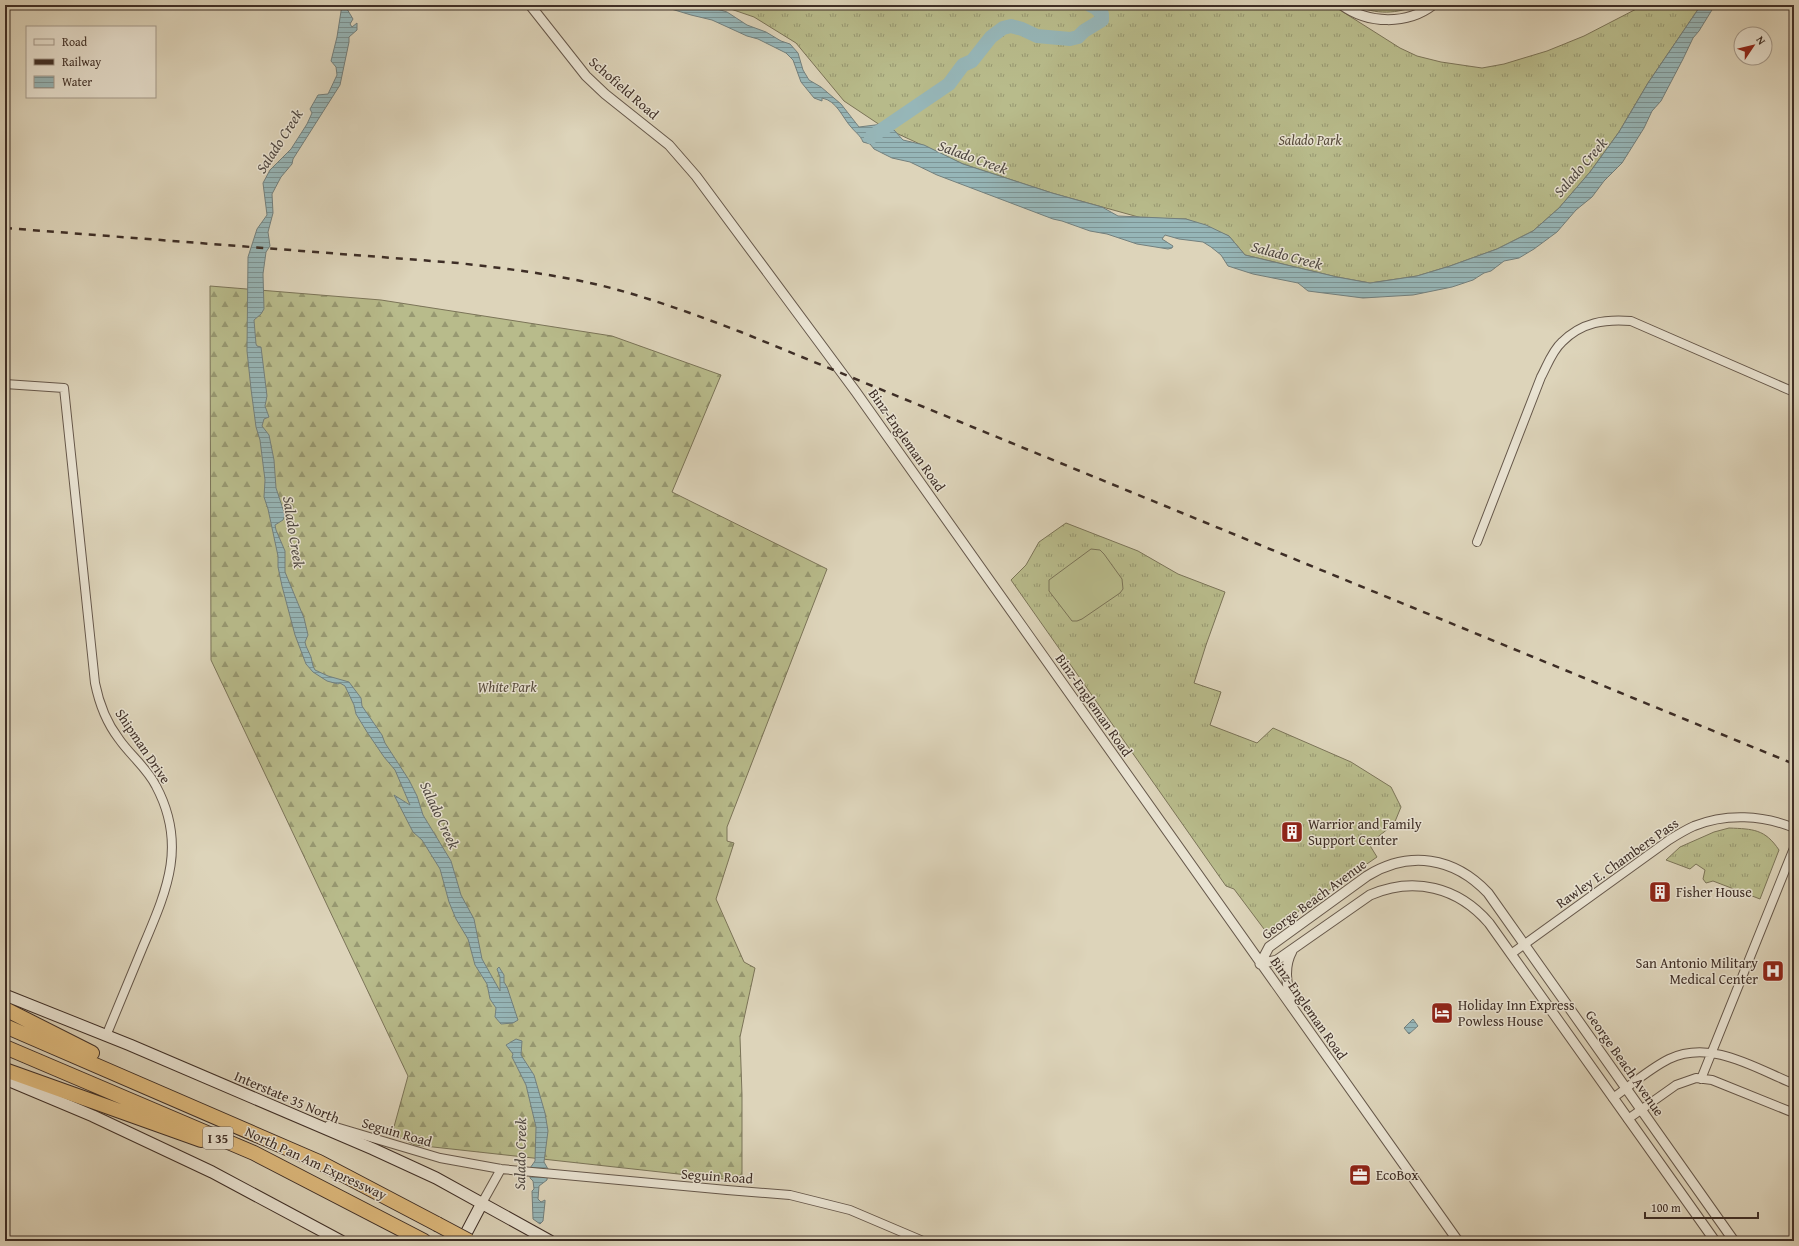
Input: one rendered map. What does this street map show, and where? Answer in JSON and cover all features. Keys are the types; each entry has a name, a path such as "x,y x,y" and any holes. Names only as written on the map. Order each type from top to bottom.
{"highway":[{"path":"5,1009 95,1054 170,1096"},
{"name":"North Pan Am Expressway","path":"5,1026 170,1096 319,1162 469,1241"},
{"name":"North Pan Am Expressway","path":"5,1047 254,1153 309,1180 424,1241"},
{"path":"5,1070 163,1126 253,1162 309,1180"}],"main road":[{"name":"Interstate 35 North","path":"5,995 373,1149 436,1178 550,1241"},
{"path":"5,1079 93,1116 212,1172 341,1241"},
{"path":"462,1241 482,1203"}],"street":[{"name":"Schofield Road","path":"530,5 575,63 605,94 669,145 704,187"},
{"path":"1342,5 1357,13 1388,20 1405,18 1423,12 1433,5"},
{"name":"Binz-Engleman Road","path":"704,187 856,392 1260,964 1458,1241"},
{"path":"1477,542 1541,378 1551,357 1561,342 1577,331 1597,321 1612,319 1631,321 1794,392"},
{"name":"Shipman Drive","path":"5,384 64,388 95,683 98,696 111,727 156,786 163,801 172,836 171,864 164,896 106,1036"},
{"name":"Rawley E. Chambers Pass","path":"1511,954 1670,840 1695,826 1718,820 1744,817 1773,820 1794,828"},
{"path":"1701,1079 1794,848"},
{"name":"George Beach Avenue","path":"1260,964 1269,947 1367,876 1393,864 1420,860 1450,866 1475,880 1488,894 1525,944 1734,1241"},
{"name":"George Beach Avenue","path":"1260,964 1277,960 1370,895 1389,888 1410,885 1440,889 1467,902 1489,923 1715,1241"},
{"path":"1293,1010 1286,977 1286,961 1294,948"},
{"path":"1613,1098 1656,1067 1670,1059 1694,1052 1727,1056 1794,1084"},
{"path":"1628,1119 1685,1080 1701,1079 1712,1080 1794,1114"},
{"name":"Seguin Road","path":"286,1113 440,1158 501,1169 555,1175 790,1194 850,1210 923,1241"},
{"path":"482,1203 501,1169"}],"green space":[{"name":"Salado Park","path":"719,5 1332,5 1400,48 1417,56 1441,62 1482,68 1504,64 1547,51 1584,36 1644,5 1701,5 1648,83 1619,132 1590,172 1559,208 1533,231 1497,249 1450,266 1417,276 1370,283 1337,277 1245,255 1229,236 1186,219 1142,218 1052,193 963,164 883,127 844,101 796,43 754,17"},
{"path":"1355,5 1418,5 1394,12 1379,12"},
{"name":"White Park","path":"210,286 381,300 612,336 721,375 672,492 827,569 727,827 727,841 734,843 716,899 744,962 755,968 740,1037 742,1181 415,1145 392,1134 408,1076 211,660"},
{"path":"1066,523 1138,551 1178,574 1225,592 1194,683 1221,692 1210,725 1257,743 1273,728 1351,762 1391,787 1401,807 1394,824 1369,844 1377,857 1267,933 1234,889 1226,886 1011,580 1026,565 1039,542"},
{"path":"1091,549 1100,550 1104,554 1122,579 1123,589 1120,593 1082,619 1072,621 1049,591 1049,580"},
{"path":"1729,828 1752,830 1763,834 1774,843 1779,850 1760,899 1713,881 1706,883 1703,879 1705,870 1696,864 1690,869 1666,860 1680,847 1714,832"}],"water":[{"path":"342,5 351,5 347,9 353,19 350,24 352,27 357,23 357,30 349,37 340,85 293,159 292,164 281,177 272,194 273,213 268,232 270,246 266,252 263,274 264,309 254,320 256,344 257,346 261,347 267,396 265,406 269,417 264,419 262,426 269,435 274,460 276,488 285,515 283,520 275,525 285,551 285,572 304,618 308,635 305,642 313,666 315,670 328,676 349,682 361,698 362,706 382,735 385,743 409,780 417,796 423,815 451,861 461,895 474,919 482,959 500,991 500,977 497,969 499,967 504,975 504,982 518,1020 513,1023 501,1024 495,1017 496,1008 490,999 487,984 475,965 468,939 456,919 449,902 440,869 422,840 413,832 394,795 410,805 395,770 384,757 356,714 354,705 345,686 340,683 338,684 327,681 313,672 306,664 295,635 282,586 278,567 278,556 264,497 265,480 260,440 256,427 247,351 248,257 257,229 267,215 263,183 270,170 291,149 307,124 312,113 310,109 318,95 328,94 337,75 336,67 331,61 337,37"},
{"path":"658,5 704,5 727,12 747,25 766,32 781,41 790,44 798,53 803,70 809,80 821,87 841,104 859,127 883,124 894,130 903,140 924,145 963,164 1052,193 1102,207 1118,216 1186,219 1206,225 1229,236 1245,255 1337,277 1370,283 1417,276 1450,266 1497,249 1533,231 1559,208 1590,172 1619,132 1648,83 1701,5 1715,5 1693,38 1661,101 1652,111 1644,128 1622,163 1604,181 1592,197 1576,210 1557,232 1519,258 1504,261 1491,271 1484,273 1473,280 1452,287 1413,295 1363,298 1308,291 1298,283 1253,274 1228,266 1221,255 1203,242 1179,239 1165,235 1162,239 1173,246 1172,248 1168,249 1137,244 1107,234 1090,231 1053,219 937,175 910,162 892,158 874,149 870,144 863,142 832,102 822,98 822,101 814,98 801,82 793,60 786,53 758,39 747,36 712,20"},
{"path":"1413,1019 1418,1026 1409,1034 1404,1028"},
{"path":"516,1039 522,1041 521,1055 534,1075 545,1113 548,1131 544,1162 548,1169 547,1180 539,1186 538,1199 541,1202 545,1200 543,1221 540,1224 533,1219 532,1191 534,1189 533,1181 530,1178 530,1168 535,1161 536,1127 526,1085 512,1057 513,1054 506,1045"}],"waterway":[{"path":"871,137 949,84 963,65 972,61 991,37 1003,28 1011,26 1037,36 1070,39 1078,37 1084,31 1102,20 1102,14 1090,5"}],"railway":[{"path":"5,228 458,263 554,276 592,283 628,293 677,308 741,332 1794,764"}],"place":[{"name":"Warrior and Family Support Center","path":"1292,832"},
{"name":"Fisher House","path":"1660,892"},
{"name":"San Antonio Military Medical Center","path":"1773,971"},
{"name":"Holiday Inn Express Powless House","path":"1442,1013"},
{"name":"EcoBox","path":"1360,1175"}],"water label":[{"name":"Salado Creek","path":"279,141"},
{"name":"Salado Creek","path":"973,157"},
{"name":"Salado Creek","path":"1580,167"},
{"name":"Salado Creek","path":"1287,255"},
{"name":"Salado Creek","path":"294,532"},
{"name":"Salado Creek","path":"440,815"},
{"name":"Salado Creek","path":"520,1154"}]}
